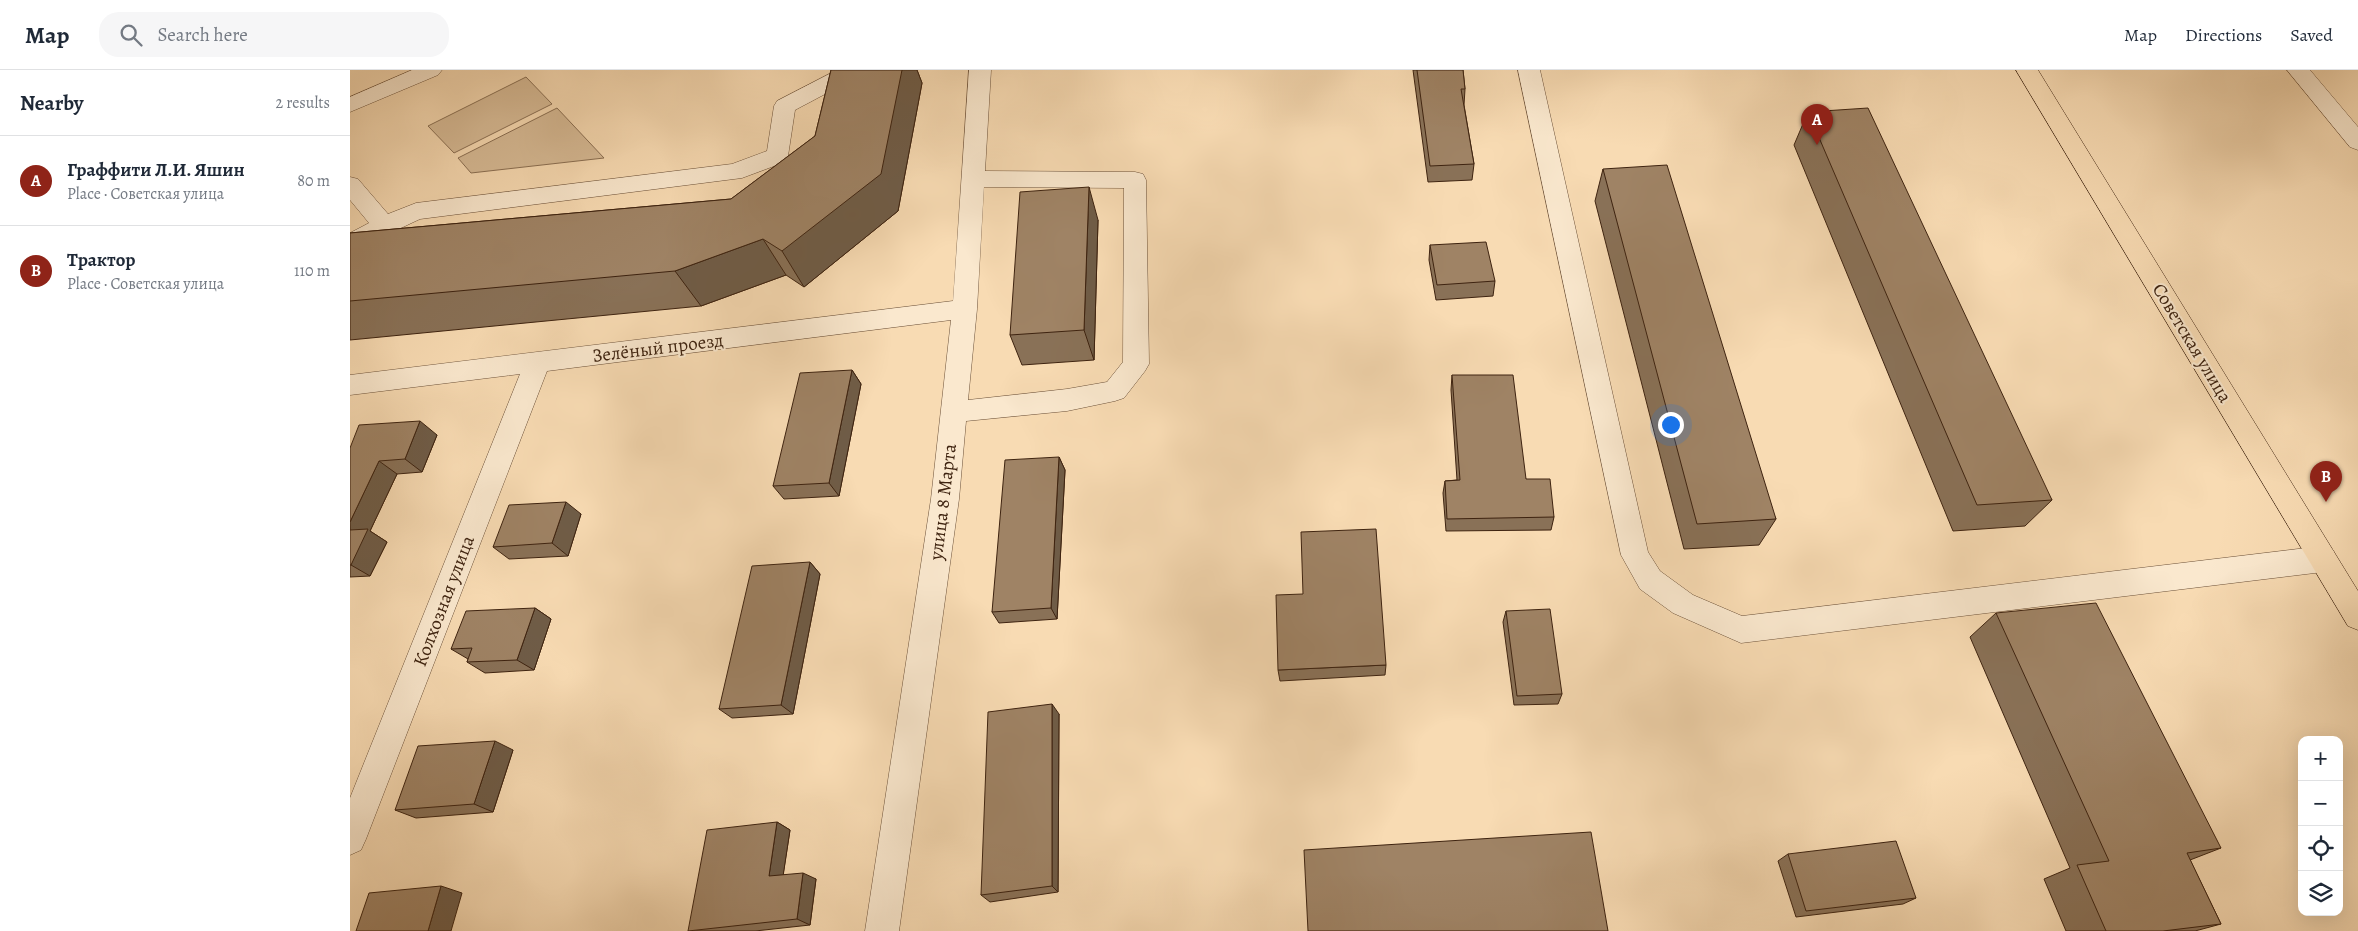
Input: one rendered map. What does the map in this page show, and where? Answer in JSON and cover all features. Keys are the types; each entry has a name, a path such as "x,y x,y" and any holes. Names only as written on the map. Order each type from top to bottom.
{"main road":[{"name":"Советская улица","path":"2027,70 2358,616"}],"street":[{"path":"350,105 431,70"},
{"path":"350,242 416,211 734,172 777,156 785,106 854,70"},
{"name":"улица 8 Марта","path":"882,931 945,499 965,309 980,70"},
{"path":"1529,70 1635,555 1650,580 1683,604 1741,630 2323,559"},
{"path":"2298,70 2358,142"},
{"path":"954,412 1067,400 1115,390 1136,364 1135,180 974,179"},
{"path":"350,185 384,225"},
{"name":"Зелёный проезд","path":"350,385 965,309"},
{"name":"Колхозная улица","path":"350,840 537,363"}],"shaded area":[{"path":"526,77 552,104 454,153 428,126"},
{"path":"557,108 604,158 471,173 458,158"}],"building":[{"path":"831,70 902,70 881,174 782,251 763,239 675,271 350,301 350,233 731,199 815,136"},
{"path":"1417,70 1463,70 1465,89 1461,89 1474,164 1430,166"},
{"path":"1868,108 2052,500 1977,505 1808,112"},
{"path":"1667,165 1776,519 1697,524 1603,169"},
{"path":"1089,187 1084,330 1010,335 1020,192"},
{"path":"1486,242 1495,281 1437,285 1430,245"},
{"path":"852,370 829,483 773,486 800,373"},
{"path":"1452,375 1513,375 1526,479 1550,479 1554,517 1447,519 1445,481 1460,480"},
{"path":"420,421 405,459 379,461 350,522 350,448 359,425"},
{"path":"1059,457 1051,608 992,612 1005,460"},
{"path":"566,502 552,543 493,547 509,505"},
{"path":"368,529 351,565 350,565 350,530"},
{"path":"1376,529 1386,665 1278,670 1276,595 1303,594 1301,532"},
{"path":"810,562 781,705 719,709 752,566"},
{"path":"2096,603 2221,848 2187,853 2221,924 2163,931 2106,931 2077,865 2109,861 1996,613"},
{"path":"535,608 517,660 467,662 472,648 451,649 466,611"},
{"path":"1550,609 1562,694 1517,696 1506,611"},
{"path":"1052,704 1052,886 981,895 988,712"},
{"path":"495,741 474,804 395,810 418,746"},
{"path":"777,822 769,876 803,873 797,919 688,931 707,830"},
{"path":"1591,832 1608,931 1308,931 1304,850"},
{"path":"1896,841 1916,898 1806,911 1788,854"},
{"path":"441,886 428,931 356,931 369,893"}],"place":[{"name":"Граффити Л.И. Яшин","path":"1817,145"},
{"name":"Трактор","path":"2326,502"}]}
